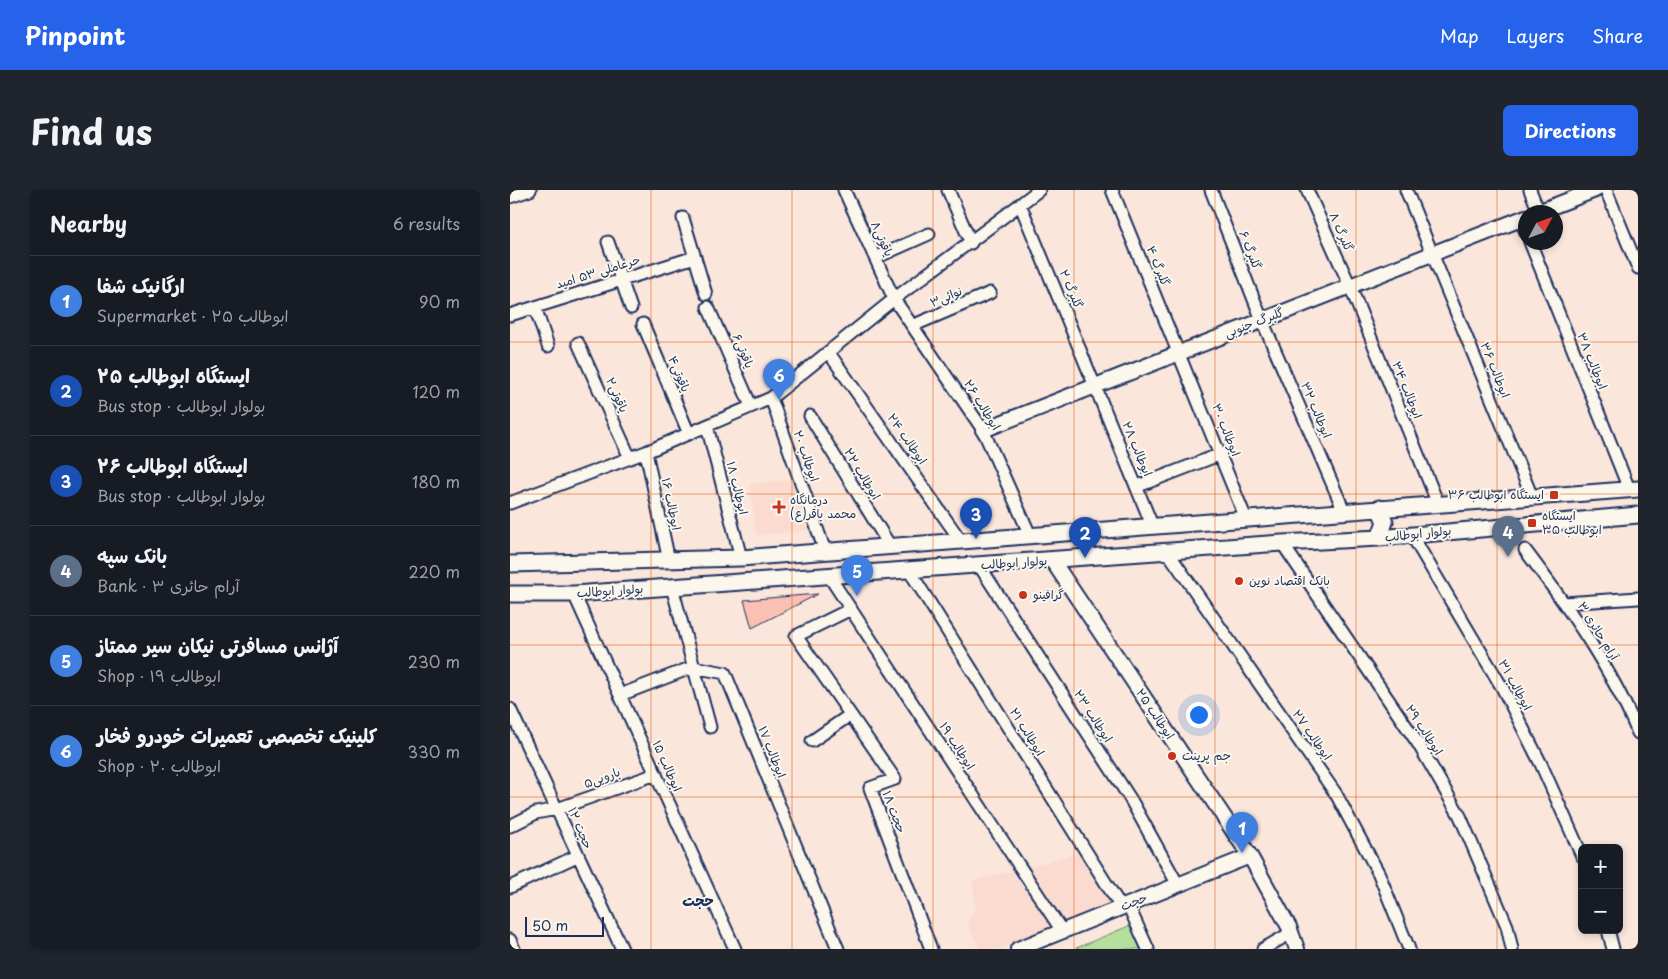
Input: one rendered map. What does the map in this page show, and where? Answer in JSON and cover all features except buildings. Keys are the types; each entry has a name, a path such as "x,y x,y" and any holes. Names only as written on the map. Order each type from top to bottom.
{"main road":[{"path":"510,564 740,558 1634,489"},
{"path":"1379,508 1385,522 1379,538"},
{"name":"بولوار ابوطالب","path":"510,594 574,594 1282,543 1379,538 1638,514"},
{"path":"763,556 764,581"}],"street":[{"path":"510,197 530,190"},
{"name":"یاقوتی۸","path":"844,190 894,299"},
{"path":"948,190 971,243"},
{"name":"گلبرگ ۴","path":"1112,190 1179,352"},
{"name":"گلبرگ ۶","path":"1211,190 1262,320"},
{"name":"گلبرگ ۸","path":"1307,190 1350,286"},
{"name":"ابوطالب ۳۶","path":"1406,190 1532,497"},
{"path":"1530,190 1535,205"},
{"path":"1556,205 1596,190"},
{"path":"1606,190 1638,268"},
{"path":"510,503 646,452 771,398 894,299 971,243 1035,191"},
{"name":"گلبرگ ۲","path":"1020,204 1096,385"},
{"path":"683,218 706,294"},
{"name":"گلبرگ جنوبی","path":"984,430 1432,254 1518,225"},
{"path":"875,258 929,234"},
{"path":"608,242 631,308"},
{"name":"ابوطالب ۳۸","path":"1533,250 1634,489"},
{"name":"حرعاملی ۵۳ امید","path":"510,314 695,257"},
{"name":"ابوطالب ۳۴","path":"1350,286 1438,504"},
{"name":"نوائی۳","path":"912,326 990,293"},
{"name":"ابوطالب ۲۶","path":"894,299 984,430 1030,535"},
{"path":"535,306 548,346"},
{"name":"یاقوتی۶","path":"708,306 751,406"},
{"name":"ابوطالب ۳۲","path":"1262,320 1344,511"},
{"name":"یاقوتی۴","path":"643,324 689,434"},
{"name":"یاقوتی۲","path":"578,343 630,458"},
{"name":"ابوطالب ۳۰","path":"1179,352 1246,519"},
{"name":"ابوطالب ۲۴","path":"829,353 961,541"},
{"name":"ابوطالب ۲۸","path":"1096,385 1152,525"},
{"name":"ابوطالب ۲۰","path":"771,398 825,551"},
{"name":"ابوطالب ۲۲","path":"810,416 890,546"},
{"name":"ابوطالب ۱۸","path":"707,426 740,558"},
{"name":"ابوطالب ۱۶","path":"646,452 669,561"},
{"path":"1138,486 1221,454"},
{"name":"ابوطالب ۳۱","path":"1411,534 1503,689 1541,764 1578,847"},
{"name":"ابوطالب ۲۹","path":"1282,543 1419,745 1450,800 1507,926 1512,949"},
{"name":"آرام حائری ۳","path":"1524,550 1564,602 1625,702 1638,733"},
{"name":"ابوطالب ۲۷","path":"1167,551 1336,794 1379,874 1409,949"},
{"name":"ابوطالب ۲۵","path":"1052,560 1250,856 1291,933 1297,949"},
{"name":"ابوطالب ۲۳","path":"980,565 1131,800 1178,885"},
{"name":"ابوطالب ۲۱","path":"909,570 1125,906 1148,949"},
{"name":"ابوطالب ۱۹","path":"829,576 1062,931"},
{"path":"672,587 710,726"},
{"name":"ابوطالب ۱۵","path":"574,594 736,949"},
{"path":"1564,602 1638,598"},
{"name":"حجت ۱۸","path":"851,609 796,636 895,779 870,788 931,949"},
{"path":"620,695 693,667"},
{"name":"ابوطالب ۱۷","path":"693,667 725,673 838,949"},
{"name":"حجت ۱۲","path":"511,714 622,949"},
{"path":"812,741 850,715"},
{"name":"بارویی۵","path":"510,826 536,813 557,809 656,774"},
{"path":"510,887 577,856"},
{"name":"حجت","path":"1025,948 1062,931 1250,856"},
{"path":"1263,949 1291,933"},
{"path":"1609,934 1613,949"},
{"path":"510,940 514,949"}],"shaded area":[{"name":"درمانگاه محمد باقر(ع)","path":"795,479 812,530 756,535 750,484"},
{"path":"1081,852 1115,906 1063,924 1028,867"},
{"path":"1011,871 1053,929 1000,949 980,949 968,925 975,907 973,881"}],"green space":[{"path":"1131,925 1142,949 1074,949"}],"place":[{"name":"کلینیک تخصصی تعمیرات خودرو فخار","path":"779,400"},
{"name":"ایستگاه ابوطالب ۳۶","path":"1554,495"},
{"name":"درمانگاه محمد باقر(ع)","path":"779,507"},
{"name":"ایستگاه ابوطالب ۳۵","path":"1532,523"},
{"name":"ایستگاه ابوطالب ۲۶","path":"976,539"},
{"name":"بانک سپه","path":"1508,557"},
{"name":"ایستگاه ابوطالب ۲۵","path":"1085,558"},
{"name":"بانک اقتصاد نوین","path":"1239,581"},
{"name":"گرافینو","path":"1023,595"},
{"name":"آژانس مسافرتی نیکان سیر ممتاز","path":"857,596"},
{"name":"جم پرینت","path":"1172,756"},
{"name":"ارگانیک شفا","path":"1242,853"}],"district":[{"name":"حجت","path":"698,901"}]}
